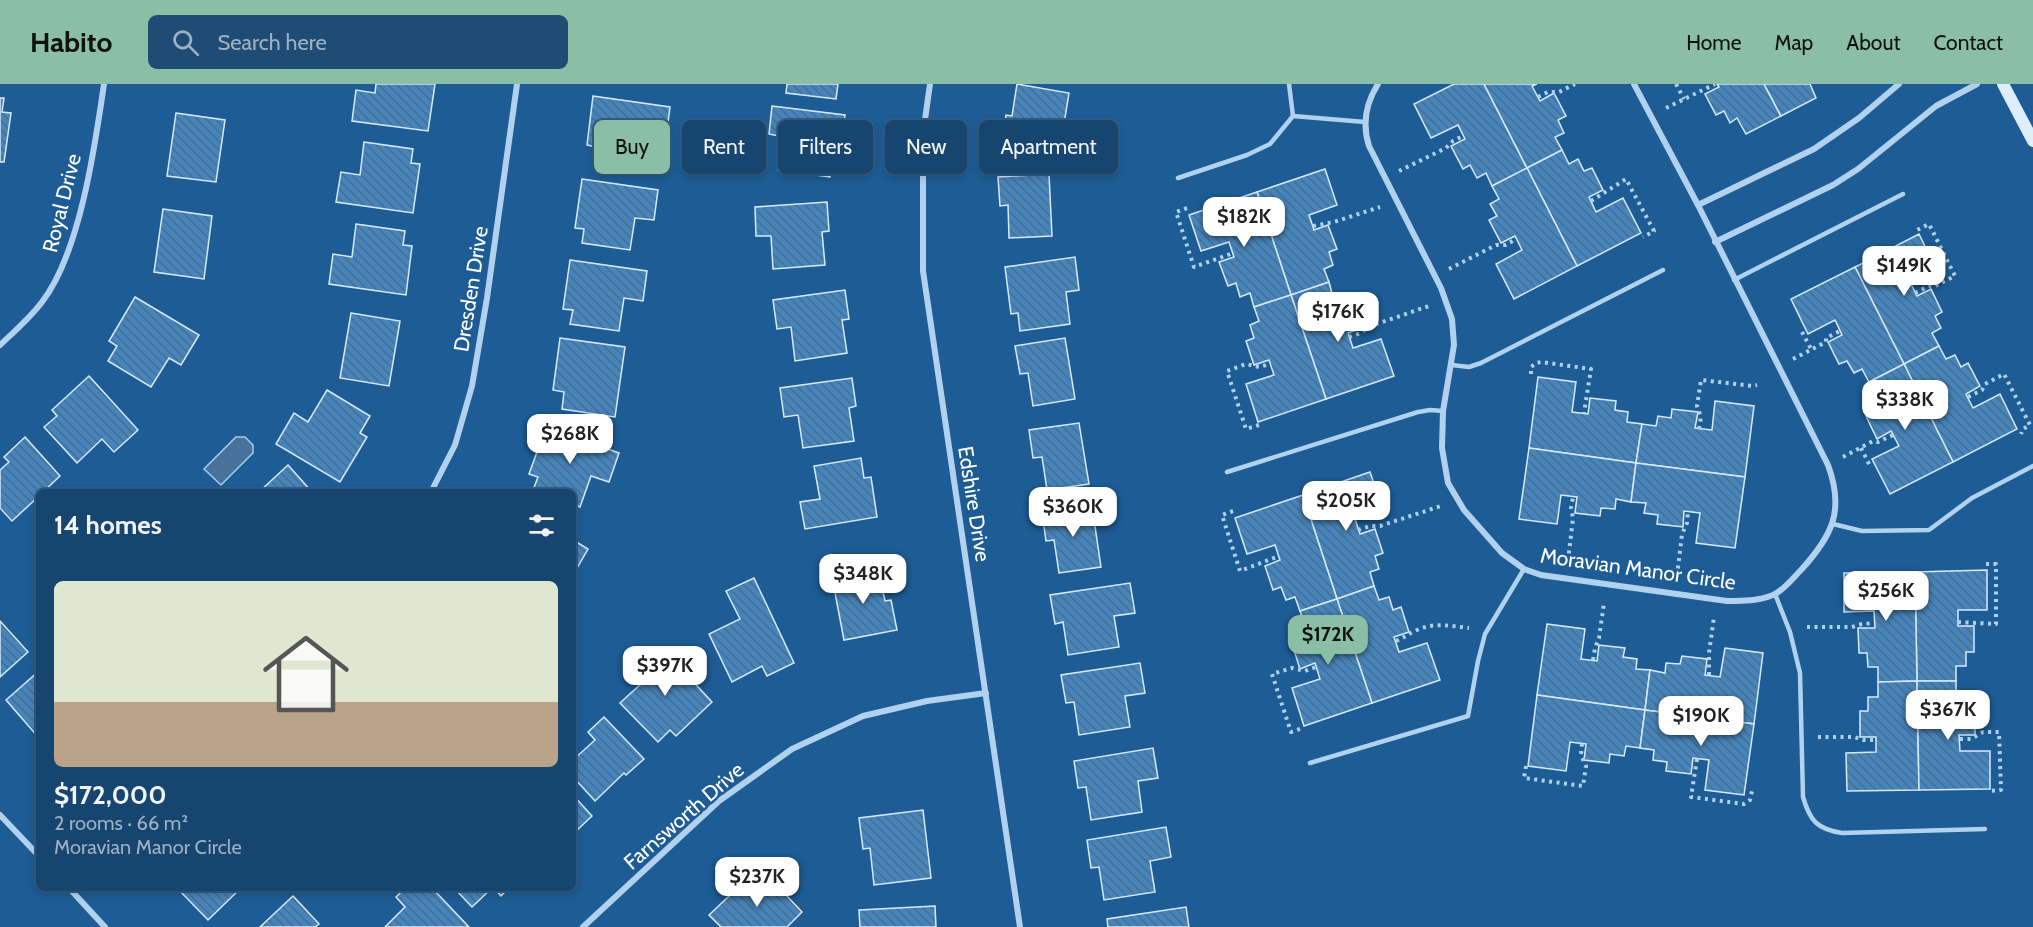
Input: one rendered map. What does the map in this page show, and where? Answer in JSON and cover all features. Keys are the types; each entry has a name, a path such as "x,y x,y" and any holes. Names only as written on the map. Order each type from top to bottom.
{"street":[{"name":"Royal Drive","path":"0,345 42,302 66,259 82,201 104,84"},
{"name":"Dresden Drive","path":"432,489 455,445 472,386 487,298 517,84"},
{"name":"Edshire Drive","path":"930,84 923,134 923,271 1020,927"},
{"name":"Moravian Manor Circle","path":"1378,84 1368,106 1365,122 1371,153 1442,288 1449,309 1454,334 1452,365 1443,411 1442,448 1448,483 1464,510 1502,553 1524,569 1557,579 1727,601 1750,601 1775,594"},
{"path":"1634,84 1698,205 1828,465 1833,480 1836,494 1833,524 1814,556 1775,594"},
{"path":"1698,205 1814,149 1859,118 1899,84"},
{"path":"1715,242 1833,185 1858,169 1936,106 1977,84"},
{"path":"2003,84 2033,141"},
{"name":"Farnsworth Drive","path":"583,927 719,801 792,749 863,716 927,701 986,693"},
{"path":"0,815 36,853"},
{"path":"72,891 105,927"}],"lane":[{"path":"1178,178 1247,155 1270,144 1293,116 1289,84"},
{"path":"1293,116 1365,122"},
{"path":"1734,280 1903,194"},
{"path":"1452,365 1469,366 1482,363 1663,270"},
{"path":"1227,471 1418,412 1443,411"},
{"path":"1833,524 1862,531 1929,530 1972,498 2033,466"},
{"path":"1310,763 1468,716 1485,634 1524,569"},
{"path":"1775,594 1796,651 1800,673 1803,797 1812,820 1829,831 1842,833 1985,829"}],"path":[{"path":"1538,97 1548,92 1559,92 1575,84"},
{"path":"1677,84 1684,99"},
{"path":"1665,108 1714,84"},
{"path":"1399,171 1446,148 1463,136"},
{"path":"1591,201 1626,179 1654,231 1643,237"},
{"path":"1312,226 1334,222 1380,207"},
{"path":"1187,208 1176,212 1194,267 1233,253"},
{"path":"1915,293 1955,276 1929,224 1917,230"},
{"path":"1448,269 1516,239"},
{"path":"1349,337 1361,333 1368,327 1430,306"},
{"path":"1792,359 1826,342 1826,338 1840,331"},
{"path":"1802,332 1811,349"},
{"path":"1531,374 1531,368 1541,362 1591,369 1584,413"},
{"path":"1259,425 1246,429 1227,371 1246,364 1259,367 1270,364"},
{"path":"1968,397 1982,390 1985,384 2004,374 2030,425 2023,429 2021,434"},
{"path":"1699,429 1701,417 1697,406 1701,380 1757,385"},
{"path":"1842,458 1874,441 1878,442 1893,435"},
{"path":"1861,448 1870,466"},
{"path":"1567,564 1573,518 1571,508 1573,496"},
{"path":"1358,530 1380,526 1442,505"},
{"path":"1233,512 1221,515 1240,571 1279,556"},
{"path":"1677,577 1682,534 1687,523 1688,512"},
{"path":"1958,622 1996,624 1996,564 1983,564"},
{"path":"1593,660 1604,603"},
{"path":"1708,675 1714,616"},
{"path":"1803,627 1852,627 1874,623"},
{"path":"1396,640 1432,624 1470,628"},
{"path":"1300,729 1291,732 1272,674 1292,668 1305,671 1316,667"},
{"path":"1960,739 1971,739 1983,732 1999,732 2001,790 1990,791"},
{"path":"1817,737 1854,737 1876,740"},
{"path":"1526,766 1524,778 1583,786 1586,766 1581,755 1582,743"},
{"path":"1697,759 1691,797 1744,804 1750,800 1752,791"}],"water":[{"path":"236,437 245,437 253,445 253,453 221,485 204,469"}],"building":[{"path":"376,84 435,84 428,131 352,121 356,90 375,93"},
{"path":"787,84 838,84 836,99 786,93"},
{"path":"1017,84 1069,93 1065,120 1005,120 1006,115 1012,116"},
{"path":"1454,84 1484,84 1527,168 1492,186 1486,173 1477,178 1470,165 1463,169 1451,146 1465,139 1458,125 1431,138 1414,104"},
{"path":"1484,84 1537,84 1532,86 1540,101 1554,93 1566,116 1558,120 1564,133 1555,137 1562,150 1527,168"},
{"path":"1717,84 1764,84 1781,116 1746,134 1737,118 1730,123 1724,111 1716,115 1705,94 1719,87"},
{"path":"1764,84 1810,84 1816,98 1781,116"},
{"path":"593,96 670,107 668,120 594,120 594,147 587,145"},
{"path":"0,98 4,98 2,112 11,113 4,162 0,162"},
{"path":"772,106 845,115 844,120 778,120 778,136 769,134"},
{"path":"176,113 225,120 216,182 167,176"},
{"path":"364,142 413,149 411,163 420,164 413,213 336,202 341,172 360,175"},
{"path":"1562,150 1569,164 1578,159 1584,171 1592,168 1603,190 1589,197 1596,212 1623,198 1641,233 1577,266 1527,168"},
{"path":"1527,168 1577,266 1514,299 1496,264 1522,250 1515,236 1501,243 1489,220 1497,216 1490,204 1499,199 1492,186"},
{"path":"1325,169 1337,205 1309,215 1314,230 1328,225 1337,249 1329,252 1333,265 1324,269 1329,282 1291,295 1257,192"},
{"path":"808,174 830,174 830,177"},
{"path":"1049,174 1052,236 1009,238 1008,205 1000,206 998,177"},
{"path":"582,179 658,190 654,220 635,218 630,250 582,243 584,229 575,228"},
{"path":"1257,192 1291,295 1254,307 1250,293 1240,297 1236,283 1228,286 1219,262 1234,257 1229,242 1201,251 1189,215"},
{"path":"827,202 829,231 822,232 825,265 773,269 771,236 756,236 755,207"},
{"path":"163,209 212,216 204,279 154,272"},
{"path":"356,224 405,231 403,245 412,246 406,295 329,284 333,254 352,257"},
{"path":"1919,234 1936,269 1910,282 1917,296 1931,289 1942,312 1935,316 1941,328 1932,333 1939,346 1904,364 1855,267"},
{"path":"1075,257 1079,290 1066,292 1070,324 1020,331 1018,313 1011,314 1005,267"},
{"path":"570,260 647,271 643,301 624,298 619,331 570,324 573,310 563,309"},
{"path":"1855,267 1904,364 1869,382 1862,369 1854,373 1847,361 1839,364 1828,342 1842,335 1835,320 1808,334 1791,299"},
{"path":"1329,282 1333,297 1342,293 1347,307 1355,304 1363,328 1348,333 1353,348 1381,339 1394,376 1326,399 1291,295"},
{"path":"845,290 849,319 842,320 847,353 795,361 791,327 777,329 773,300"},
{"path":"1291,295 1326,399 1258,422 1246,384 1274,375 1269,360 1254,365 1246,341 1254,338 1250,325 1259,321 1254,307"},
{"path":"135,297 199,335 181,365 169,358 151,387 108,361 117,346 109,341"},
{"path":"351,313 400,321 389,386 340,378"},
{"path":"560,338 625,347 615,417 562,409 564,392 553,390"},
{"path":"1065,338 1075,399 1033,406 1028,373 1020,374 1015,346"},
{"path":"1939,346 1946,359 1955,355 1961,367 1968,363 1980,386 1966,394 1973,408 2000,394 2017,429 1953,462 1904,364"},
{"path":"1904,364 1953,462 1890,494 1872,459 1899,446 1891,431 1877,439 1866,416 1873,412 1867,399 1876,395 1869,382"},
{"path":"89,376 138,430 114,452 102,439 77,463 44,427 57,416 52,410"},
{"path":"1538,377 1576,382 1572,412 1588,414 1590,398 1616,401 1615,410 1628,412 1627,422 1642,424 1636,463 1529,448"},
{"path":"852,378 856,406 849,408 854,441 803,448 798,415 784,417 780,388"},
{"path":"327,390 370,416 360,433 367,437 340,482 276,444 294,413 308,422"},
{"path":"1715,401 1754,406 1745,477 1636,463 1642,424 1656,426 1658,416 1671,418 1672,409 1698,412 1695,428 1712,430"},
{"path":"1079,423 1089,484 1047,490 1042,457 1033,458 1029,430"},
{"path":"546,427 619,453 609,482 591,476 580,507 576,505 576,489 533,489 538,477 529,474"},
{"path":"25,437 60,476 46,489 36,489 36,499 12,521 0,508 0,470 9,462 4,457"},
{"path":"1529,448 1636,463 1631,502 1616,499 1615,509 1601,508 1600,516 1575,513 1577,497 1561,495 1557,524 1519,519"},
{"path":"861,458 864,478 871,477 877,517 805,529 800,502 820,499 814,466"},
{"path":"1636,463 1745,477 1735,548 1696,543 1700,513 1684,511 1683,527 1657,524 1658,515 1644,513 1646,503 1631,502"},
{"path":"288,465 309,489 262,489"},
{"path":"1370,472 1383,509 1355,519 1360,534 1375,529 1383,553 1375,556 1379,569 1370,572 1374,586 1337,599 1303,495"},
{"path":"1303,495 1337,599 1300,611 1295,597 1286,600 1281,587 1273,590 1265,566 1280,560 1275,545 1247,554 1235,518"},
{"path":"1092,506 1101,567 1059,573 1054,540 1046,541 1042,513"},
{"path":"576,542 588,549 576,570"},
{"path":"878,568 885,601 891,600 897,630 844,640 832,577"},
{"path":"1987,570 1987,610 1958,610 1958,626 1974,626 1974,652 1966,652 1966,666 1956,666 1956,681 1917,681 1915,572"},
{"path":"1915,572 1917,681 1878,682 1878,667 1868,667 1867,653 1859,653 1858,628 1875,628 1874,611 1844,612 1844,573"},
{"path":"754,578 794,663 767,676 762,666 732,682 709,634 740,619 726,591"},
{"path":"1130,583 1135,613 1114,616 1119,647 1068,655 1063,622 1055,624 1050,595"},
{"path":"1374,586 1379,600 1389,597 1393,610 1401,607 1409,632 1394,637 1399,652 1427,643 1440,680 1372,703 1337,599"},
{"path":"1337,599 1372,703 1304,726 1292,688 1320,679 1315,663 1300,669 1292,644 1300,642 1295,628 1305,625 1300,611"},
{"path":"0,621 28,652 0,677"},
{"path":"1547,624 1585,629 1581,659 1597,661 1599,645 1625,648 1623,657 1637,659 1636,669 1650,670 1645,710 1537,695"},
{"path":"661,647 712,702 676,736 670,730 658,742 620,703 644,681 636,672"},
{"path":"1725,648 1763,653 1754,724 1645,710 1650,670 1665,673 1666,663 1680,664 1682,656 1707,659 1705,675 1720,677"},
{"path":"1140,663 1145,693 1125,696 1130,727 1079,735 1074,702 1066,703 1061,675"},
{"path":"36,674 36,735 6,700"},
{"path":"1917,681 1919,790 1847,791 1846,753 1876,752 1876,737 1860,737 1860,711 1868,711 1868,697 1878,697 1878,682"},
{"path":"1917,681 1956,681 1956,695 1966,695 1967,709 1975,709 1975,735 1959,735 1960,751 1990,751 1990,789 1919,790"},
{"path":"1537,695 1645,710 1640,748 1626,746 1624,756 1610,754 1609,763 1584,760 1586,744 1570,742 1566,771 1528,766"},
{"path":"1645,710 1754,724 1744,795 1705,790 1709,760 1693,758 1691,774 1666,771 1667,762 1653,760 1654,750 1640,748"},
{"path":"604,717 644,759 626,775 624,773 595,801 576,780 576,757 595,740 588,732"},
{"path":"1153,748 1158,778 1138,781 1142,812 1091,820 1086,787 1078,788 1074,761"},
{"path":"576,798 592,816 576,831"},
{"path":"923,810 931,878 874,885 870,848 863,849 859,818"},
{"path":"1166,827 1171,857 1150,861 1155,892 1104,900 1099,867 1091,868 1087,840"},
{"path":"769,877 802,912 787,927 721,927 709,915 745,881 754,891"},
{"path":"180,891 238,891 208,920"},
{"path":"402,891 435,891 469,927 385,927 405,907 396,897"},
{"path":"457,891 489,891 472,907"},
{"path":"497,891 506,891 501,896"},
{"path":"293,896 319,924 315,927 260,927"},
{"path":"935,906 936,927 860,927 859,910"},
{"path":"1186,907 1189,927 1108,927 1107,919"}]}
